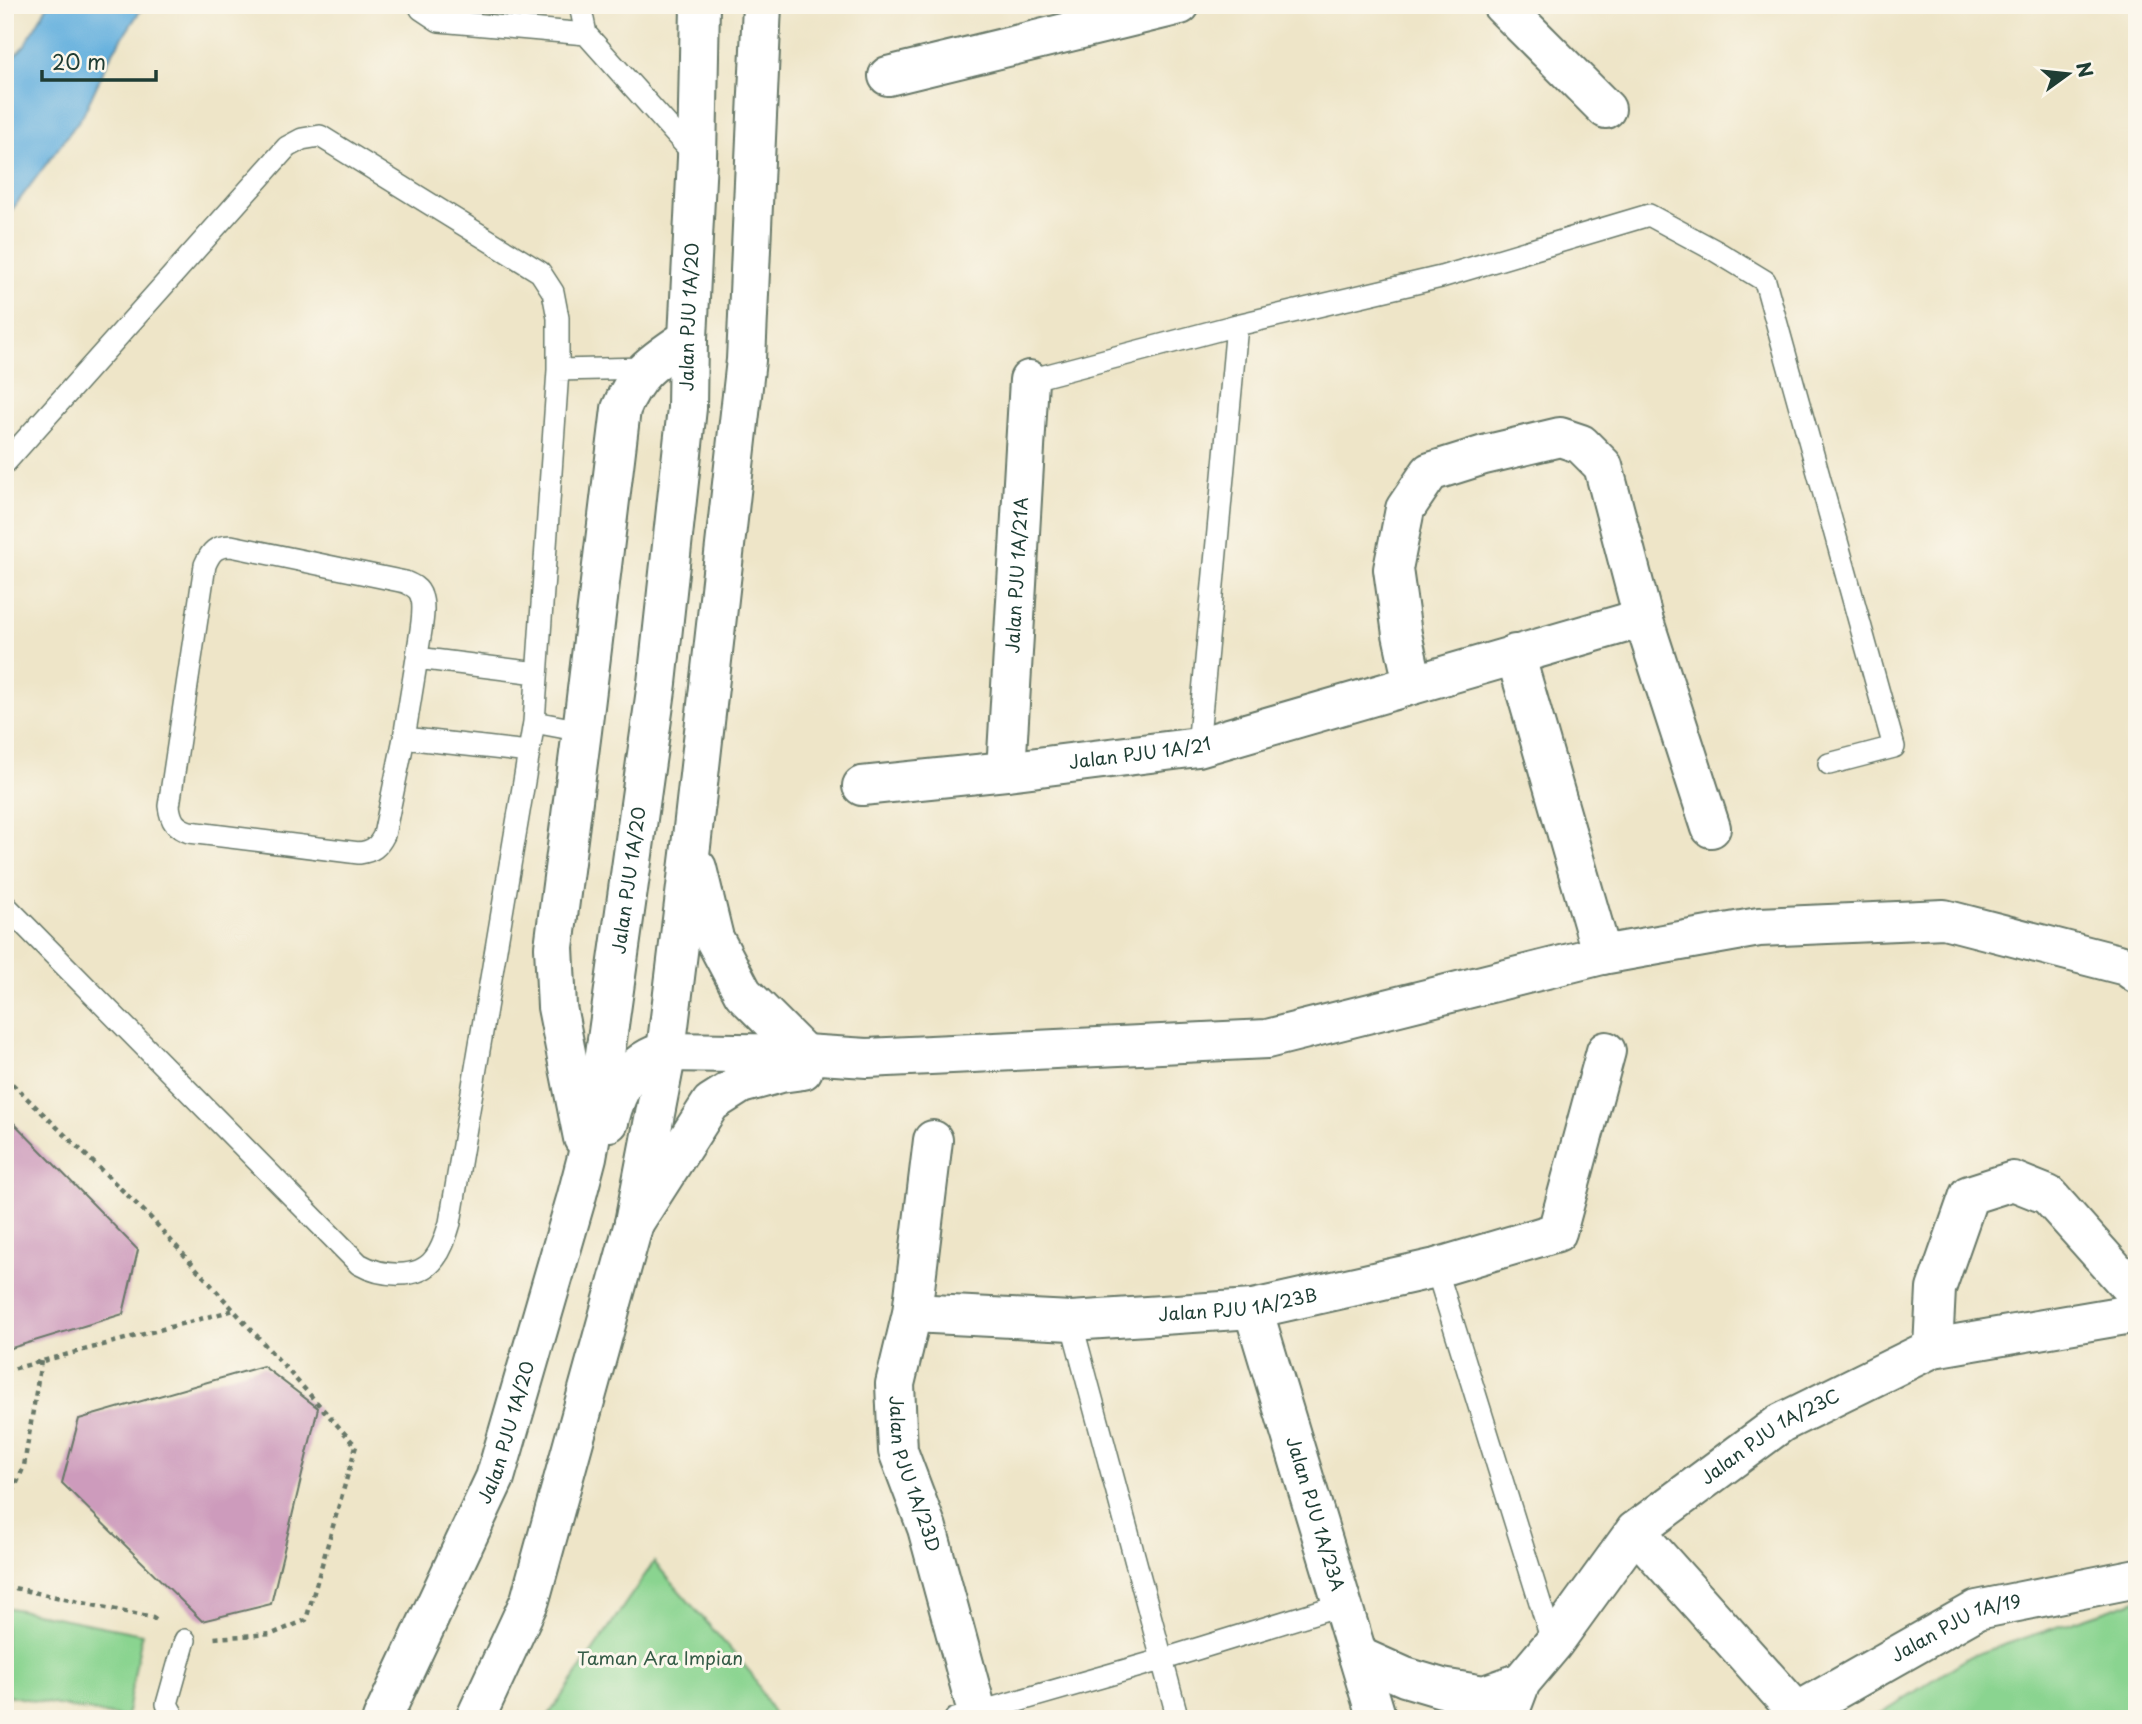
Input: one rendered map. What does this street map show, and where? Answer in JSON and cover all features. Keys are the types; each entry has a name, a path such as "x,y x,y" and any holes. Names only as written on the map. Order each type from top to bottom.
{"street":[{"name":"Jalan PJU 1A/20","path":"382,1719 495,1478 587,1157 604,1061 657,683 687,408 698,158 700,5"},
{"path":"475,1719 530,1600 634,1223 665,1052 746,360 762,5"},
{"path":"888,76 1052,20 1180,5"},
{"path":"1502,5 1606,109"},
{"path":"587,1157 557,1007 554,947 621,409 627,393 645,368 688,338"},
{"name":"Jalan PJU 1A/21A","path":"1006,771 1029,380"},
{"path":"1413,684 1402,634 1393,569 1405,509 1430,472 1484,455 1560,437 1581,444 1603,467 1643,618 1711,828"},
{"name":"Jalan PJU 1A/21","path":"862,786 1198,747 1643,618"},
{"path":"1515,654 1602,955"},
{"path":"691,846 713,938 743,993 804,1054"},
{"path":"576,1199 588,1195 595,1187 617,1093 638,1066 665,1052 804,1054 867,1058 1266,1040 1602,955 1759,927 1944,919 2126,966 2137,974"},
{"name":"Jalan PJU 1A/23B","path":"912,1313 1071,1321 1252,1309 1436,1268 1557,1232 1606,1051"},
{"path":"634,1223 711,1103 741,1084 760,1078 867,1058"},
{"name":"Jalan PJU 1A/23D","path":"933,1140 912,1313 895,1384 898,1451 927,1528 970,1716"},
{"path":"1933,1348 1936,1289 1969,1195 2013,1181 2048,1195 2137,1295"},
{"name":"Jalan PJU 1A/23A","path":"1252,1309 1377,1719"},
{"name":"Jalan PJU 1A/23C","path":"1507,1719 1521,1682 1553,1644 1634,1531 1781,1423 1933,1348 2137,1312"},
{"path":"1634,1531 1795,1715"},
{"name":"Jalan PJU 1A/19","path":"1795,1715 1977,1611 2137,1578"},
{"path":"1358,1656 1417,1681 1485,1695 1521,1682"}],"lane":[{"path":"419,5 439,21 586,34"},
{"path":"580,5 586,34 698,158"},
{"path":"5,463 288,147 302,139 320,136 540,272 553,292 558,318 558,370 534,722 450,1223 434,1261 424,1269 390,1274 372,1271 359,1264 5,905"},
{"path":"1029,380 1237,325 1441,277 1649,215 1765,281 1894,747 1829,764"},
{"path":"1198,747 1237,325"},
{"path":"558,370 645,368"},
{"path":"219,546 231,546 415,586 423,607 416,658 404,738 384,835 379,845 370,852 359,853 189,832 178,828 171,818 169,806 205,565 209,554 219,546"},
{"path":"416,658 537,673"},
{"path":"534,722 582,732"},
{"path":"404,738 529,752"},
{"path":"1436,1268 1553,1644"},
{"path":"1071,1321 1178,1719"},
{"path":"970,1716 1343,1604"},
{"path":"175,1719 167,1704 185,1640"}],"path":[{"path":"5,1077 149,1216 356,1446 306,1620 272,1633 185,1640 153,1618 5,1586"},
{"path":"5,1371 234,1310"},
{"path":"5,1511 24,1466 41,1361"},
{"path":"623,1719 630,1719"}],"green space":[{"name":"Taman Ara Impian","path":"654,1562 751,1673 776,1719 546,1719"},
{"path":"2137,1600 2137,1719 1872,1719 1971,1656"},
{"path":"5,1607 142,1634 126,1718 5,1695"}],"water":[{"path":"48,5 144,5 111,55 83,115 5,219 5,66 25,45"}],"building":[{"path":"451,5 517,5 517,6 455,23"},
{"path":"5,1114 138,1250 123,1314 5,1350"},
{"path":"263,1366 318,1408 271,1604 202,1621 62,1483 79,1419"}]}
